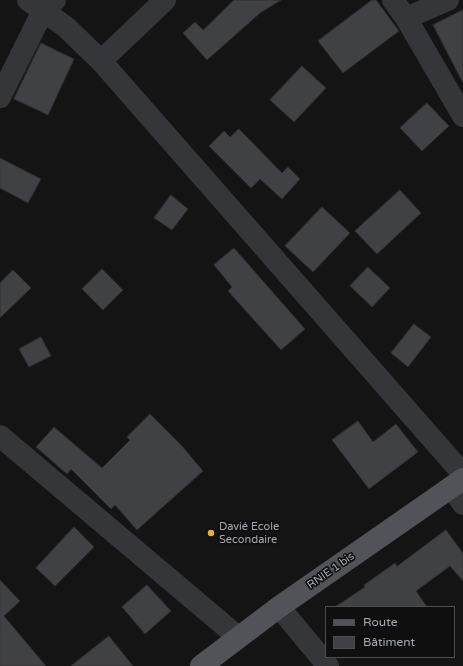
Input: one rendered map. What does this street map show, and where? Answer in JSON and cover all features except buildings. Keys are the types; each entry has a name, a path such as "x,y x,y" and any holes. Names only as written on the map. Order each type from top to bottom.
{"main road":[{"name":"RNIE 1 bis","path":"201,666 279,607 460,486"}],"street":[{"path":"101,61 165,0"},
{"path":"393,0 406,18 463,116"},
{"path":"406,18 448,0"},
{"path":"0,97 42,4 101,61 460,486"},
{"path":"0,436 238,637"},
{"path":"279,607 328,666"}],"place":[{"name":"Davié Ecole Secondaire","path":"211,533"}]}
